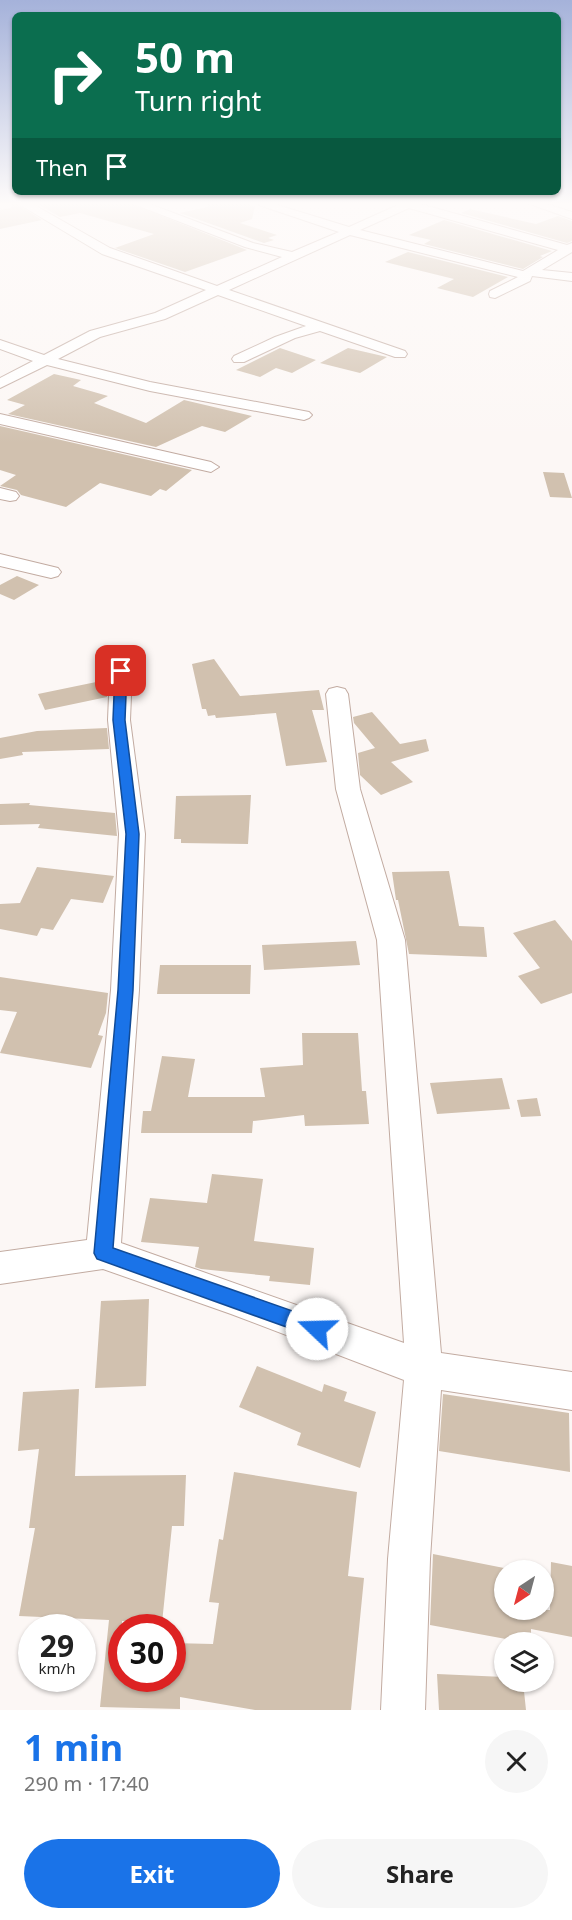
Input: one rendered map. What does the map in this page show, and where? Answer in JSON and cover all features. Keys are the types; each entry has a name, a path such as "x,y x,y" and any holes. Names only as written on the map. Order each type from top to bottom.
{"street":[{"path":"195,283 231,293 400,354"},
{"path":"0,384 95,334 160,316 231,283"},
{"path":"495,294 517,283"},
{"path":"238,359 276,341 307,329 323,326"},
{"path":"0,344 44,362 91,374 304,415"},
{"path":"0,419 211,467"},
{"path":"0,560 51,572"},
{"path":"103,1253 125,990 132,834 119,720 121,671"},
{"path":"337,694 348,789 391,940 424,1369 409,1559 403,1710"},
{"path":"0,1268 103,1253 231,1297 424,1369 572,1391"}],"building":[{"path":"447,283 498,283 473,297 437,288"},
{"path":"280,348 316,360 292,373 276,368 260,377 236,370"},
{"path":"348,348 387,357 360,373 320,363"},
{"path":"54,374 81,380 73,386 108,396 94,403 146,423 184,400 252,416 225,432 202,426 156,447 8,414 25,405 7,400"},
{"path":"0,426 192,470 166,491 160,489 151,496 100,483 66,507 21,495 17,490 0,486 16,475 0,470"},
{"path":"543,472 564,473 572,498 550,497"},
{"path":"17,576 39,585 14,600 0,594 0,585"},
{"path":"214,659 240,696 319,690 324,710 312,710 327,762 286,766 276,713 216,718 215,715 208,716 206,709 202,709 192,664"},
{"path":"101,681 107,697 45,710 38,694"},
{"path":"372,712 400,744 426,739 429,751 391,762 413,782 381,795 360,775 358,753 375,748 354,723 353,717"},
{"path":"107,728 109,749 22,752 23,755 0,759 0,738 37,731"},
{"path":"251,795 248,844 181,843 181,839 174,839 176,796"},
{"path":"30,803 29,805 115,813 117,836 38,828 40,824 0,825 0,804"},
{"path":"37,867 114,876 103,903 71,899 53,930 41,928 37,936 0,929 0,904 20,903"},
{"path":"449,871 459,926 484,927 487,957 409,954 392,872"},
{"path":"555,920 572,941 572,993 541,1004 518,976 540,968 513,933"},
{"path":"356,941 360,965 264,970 262,945"},
{"path":"160,965 251,965 250,994 157,994"},
{"path":"0,977 108,993 106,1013 98,1035 103,1036 91,1068 0,1053 17,1012 0,1010"},
{"path":"302,1033 358,1033 362,1091 366,1091 369,1124 305,1126 304,1115 253,1121 252,1133 141,1133 143,1111 151,1111 162,1056 195,1059 188,1097 265,1097 260,1068 303,1065"},
{"path":"502,1078 510,1109 437,1114 430,1083"},
{"path":"537,1098 541,1116 521,1117 517,1100"},
{"path":"212,1174 263,1179 254,1241 314,1248 310,1285 269,1281 270,1276 201,1269 195,1267 199,1247 141,1242 150,1198 207,1203"},
{"path":"149,1299 146,1386 95,1388 101,1301"},
{"path":"257,1366 322,1392 324,1384 347,1392 344,1401 376,1412 360,1468 297,1445 301,1433 239,1407"},
{"path":"79,1389 75,1476 186,1475 184,1526 172,1526 163,1614 108,1614 108,1620 96,1619 96,1614 19,1614 35,1528 29,1528 39,1449 18,1451 23,1392"},
{"path":"443,1394 569,1413 570,1472 439,1451"},
{"path":"234,1472 357,1492 348,1576 364,1578 351,1710 255,1710 180,1697 180,1709 100,1707 108,1630 108,1692 186,1692 186,1643 213,1644 219,1603 209,1602 219,1539 223,1540"},
{"path":"433,1554 494,1566 494,1620 554,1620 554,1563 572,1566 572,1637 531,1629 531,1632 494,1632 494,1637 430,1625"},
{"path":"437,1674 494,1677 494,1692 524,1692 526,1710 439,1710"}],"route":[{"path":"121,671 119,720 132,834 125,990 103,1253 317,1329"}]}
